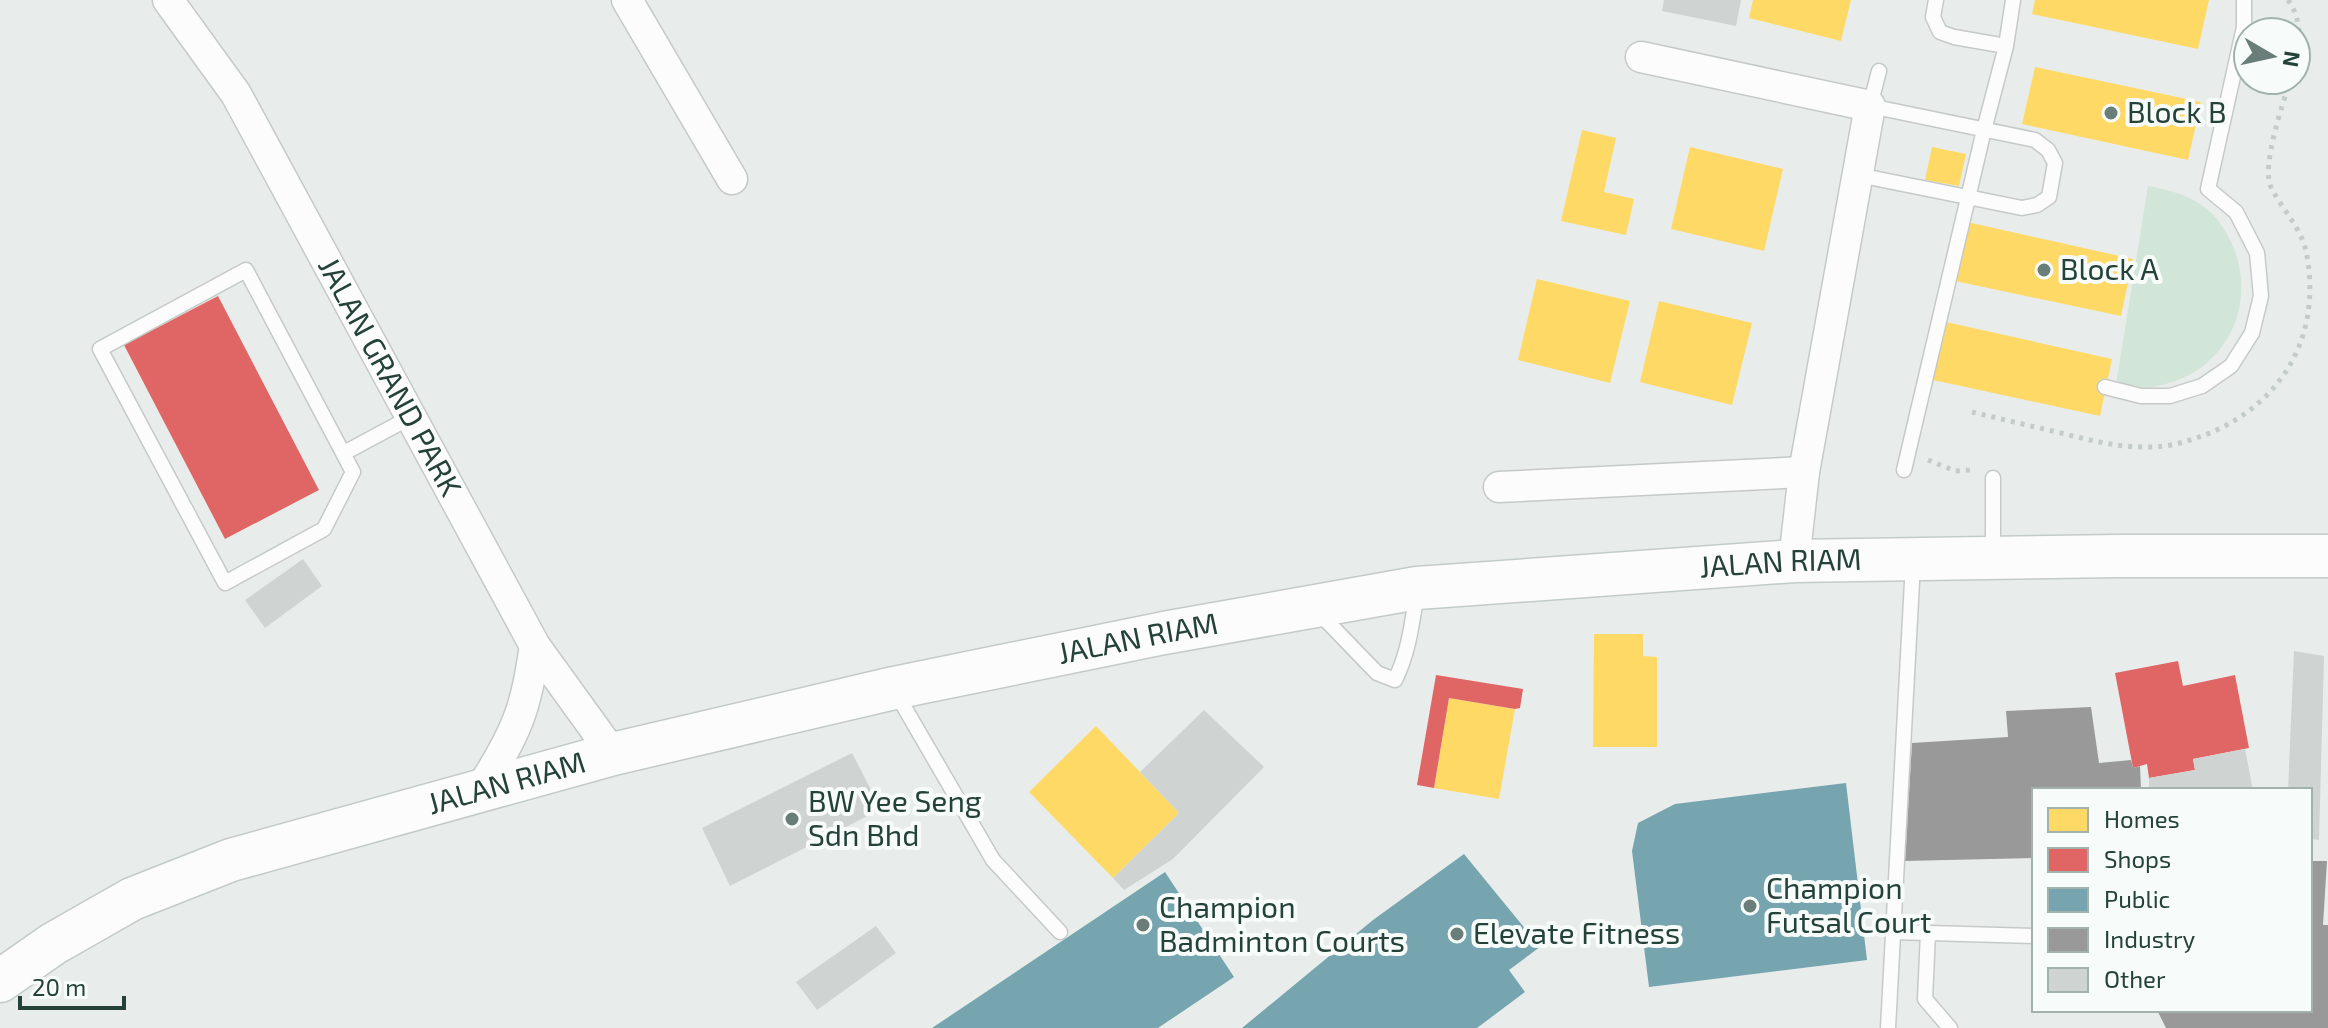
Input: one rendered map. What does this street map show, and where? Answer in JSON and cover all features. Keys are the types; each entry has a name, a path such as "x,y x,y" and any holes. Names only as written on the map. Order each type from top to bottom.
{"main road":[{"name":"JALAN RIAM","path":"0,981 53,944 132,899 231,860 613,754 894,688 1164,633 1417,588 1794,561 2328,556"}],"street":[{"name":"JALAN GRAND PARK","path":"168,0 236,94 535,646 613,754"},
{"path":"627,0 732,179"},
{"path":"1641,57 1870,106 1804,472 1794,561"},
{"path":"1499,487 1804,472"},
{"path":"478,793 518,720 535,646"}],"lane":[{"path":"1936,0 1933,17 1940,32 2006,46"},
{"path":"1904,470 2006,46 2013,0"},
{"path":"2105,387 2141,396 2170,396 2202,386 2231,366 2252,333 2261,296 2257,253 2236,212 2208,189 2244,27 2244,0"},
{"path":"1858,175 2022,208 2037,205 2049,197 2055,163 2048,150 2035,140 1870,106 1879,71"},
{"path":"246,270 344,453 353,472 324,529 225,583 100,349 246,270"},
{"path":"344,453 411,417"},
{"path":"1993,478 1993,557"},
{"path":"1888,1028 1913,559"},
{"path":"1312,606 1377,673 1395,680 1405,659 1417,588"},
{"path":"894,688 993,860 1060,932"},
{"path":"1893,932 2032,936"},
{"path":"1928,933 1925,999 1950,1028"}],"path":[{"path":"1972,412 2111,445 2148,448 2187,442 2228,425 2281,381 2302,344 2310,300 2307,255 2293,220 2270,186 2267,173 2286,96"},
{"path":"1908,453 1955,471 1992,470 1993,478"}],"green space":[{"path":"2148,186 2191,199 2217,220 2233,246 2240,270 2241,294 2237,316 2228,337 2215,355 2198,370 2177,381 2152,387 2116,384"}],"building: Homes":[{"path":"1753,0 1851,0 1841,41 1749,18"},
{"name":"Block B","path":"2035,0 2209,0 2198,49 2032,14"},
{"name":"Block B","path":"2035,67 2201,102 2188,160 2022,124"},
{"path":"1582,130 1616,138 1604,192 1634,199 1626,235 1561,221"},
{"path":"1690,147 1783,169 1764,251 1671,229"},
{"path":"1932,147 1966,154 1959,186 1925,180"},
{"name":"Block A","path":"1967,222 2133,259 2121,316 1955,281"},
{"path":"1537,279 1630,301 1610,383 1518,360"},
{"path":"1659,301 1752,323 1732,405 1640,382"},
{"name":"Block A","path":"1946,322 2112,359 2100,416 1933,380"},
{"path":"1594,634 1643,634 1643,656 1657,657 1657,747 1593,747"},
{"path":"1449,698 1515,709 1499,799 1434,788"},
{"path":"1096,726 1179,813 1113,878 1029,792"}],"building: Shops":[{"path":"218,296 319,490 225,539 124,345"},
{"path":"2178,661 2183,686 2235,675 2249,748 2193,759 2195,770 2149,778 2147,764 2133,768 2115,673"},
{"path":"1436,675 1523,689 1520,708 1515,709 1449,698 1434,788 1417,785"}],"building: Public":[{"name":"Champion Futsal Court","path":"1846,783 1867,960 1649,987 1632,851 1638,823 1675,804"},
{"path":"1464,854 1540,947 1509,970 1525,992 1477,1028 1242,1028 1373,920"},
{"name":"Champion Badminton Courts","path":"1165,872 1234,977 1158,1028 932,1028"}],"building: Industry":[{"path":"2091,707 2099,763 2131,760 2133,768 2140,766 2141,788 2032,788 2032,858 1905,861 1912,743 2008,737 2006,711"},
{"path":"2312,861 2327,861 2323,925 2328,925 2328,1028 2166,1028 2158,1012 2312,1012"}],"building: Other":[{"path":"1664,0 1741,0 1736,26 1662,11"},
{"path":"303,559 322,586 265,628 245,600"},
{"path":"2294,651 2324,656 2319,840 2312,839 2312,788 2288,788"},
{"path":"1204,710 1264,767 1173,859 1124,890 1113,878 1179,813 1140,772"},
{"path":"2245,749 2253,788 2149,788 2149,778 2195,770 2193,759"},
{"name":"BW Yee Seng Sdn Bhd","path":"852,753 881,809 730,886 702,828"},
{"path":"876,926 896,953 817,1010 796,982"}],"place":[{"name":"Block B","path":"2111,113"},
{"name":"Block A","path":"2044,270"},
{"name":"BW Yee Seng Sdn Bhd","path":"792,819"},
{"name":"Champion Futsal Court","path":"1750,906"},
{"name":"Champion Badminton Courts","path":"1143,925"},
{"name":"Elevate Fitness","path":"1457,934"}]}
